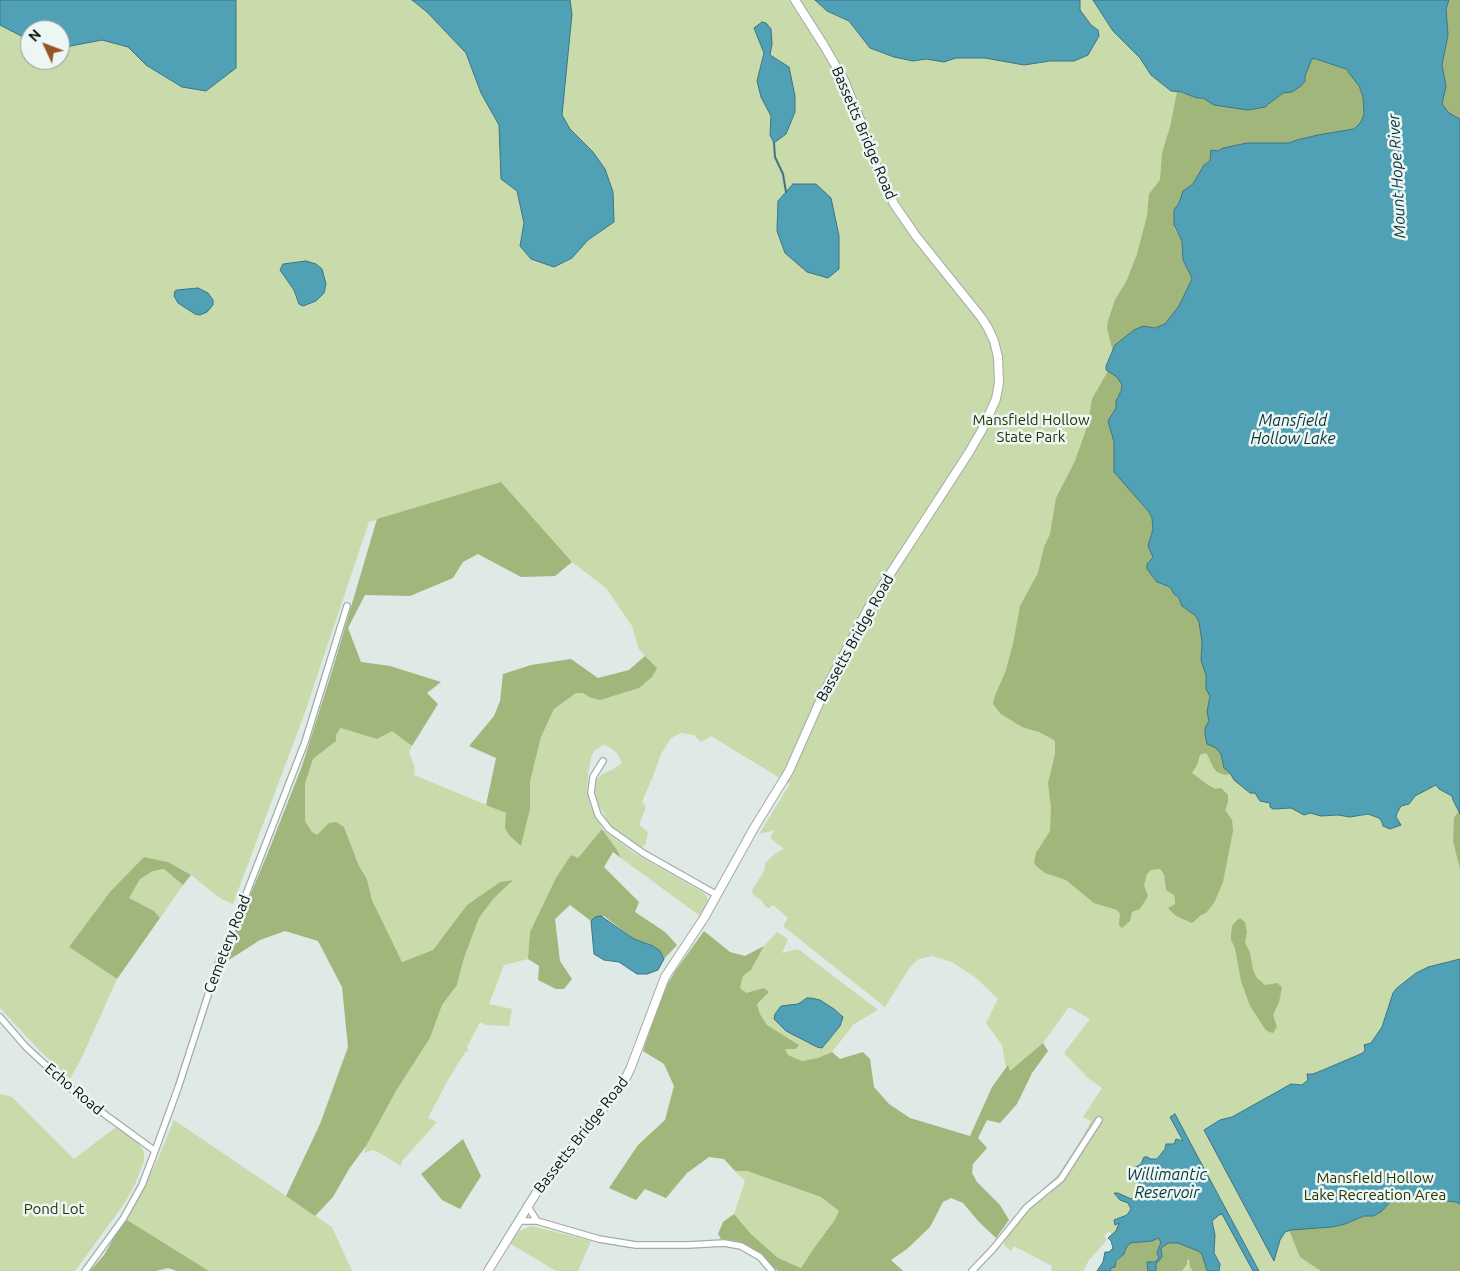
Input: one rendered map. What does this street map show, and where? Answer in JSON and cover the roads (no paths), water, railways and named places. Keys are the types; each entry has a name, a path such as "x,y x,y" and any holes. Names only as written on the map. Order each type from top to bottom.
{"street":[{"name":"Bassetts Bridge Road","path":"488,1271 546,1179 623,1084 664,977 694,933 758,820 789,771 824,692 870,605 982,430 991,413 999,383 998,357 988,328 981,316 916,236 891,199 873,158 844,80 795,0"},
{"name":"Cemetery Road","path":"86,1271 123,1219 142,1185 178,1088 198,1021 220,958 305,742 346,606"},
{"path":"602,761 592,777 591,793 598,815 609,829 643,853 717,895"},
{"name":"Echo Road","path":"0,1017 26,1047 77,1094 155,1151"},
{"path":"972,1271 991,1252 1026,1207 1059,1181 1099,1120"},
{"path":"528,1205 537,1221"},
{"path":"518,1221 537,1221 600,1239 636,1244 688,1245 724,1243 741,1246 760,1257 772,1271"}],"water":[{"path":"0,0 236,0 236,68 206,91 182,87 146,65 128,47 102,40 70,46 70,20 20,20 20,35 0,25"},
{"path":"412,0 570,0 572,14 562,115 570,129 593,152 605,169 613,192 614,222 588,240 572,258 554,267 531,259 520,246 524,223 517,191 501,179 499,125 481,93 466,53 427,12"},
{"path":"815,0 1080,0 1080,10 1091,25 1098,30 1099,36 1088,55 1074,61 1050,61 1024,65 985,58 956,58 944,62 926,59 913,61 894,57 870,48 849,21 827,11"},
{"name":"Mansfield Hollow Lake","path":"1093,0 1449,0 1446,9 1448,35 1442,65 1446,86 1442,104 1449,113 1460,119 1460,814 1452,796 1439,789 1436,785 1415,796 1409,804 1401,806 1396,817 1401,825 1390,829 1383,826 1379,818 1368,814 1350,817 1338,815 1321,816 1310,813 1304,815 1291,808 1273,809 1270,807 1270,803 1260,801 1255,793 1250,793 1234,780 1224,768 1221,754 1216,748 1207,744 1205,728 1209,721 1207,712 1210,696 1206,689 1206,675 1201,660 1202,642 1199,622 1196,616 1182,606 1179,598 1170,587 1157,582 1147,569 1147,564 1153,557 1148,546 1153,529 1152,518 1149,512 1114,472 1114,442 1108,421 1116,408 1116,401 1122,385 1117,377 1106,370 1106,366 1115,345 1134,330 1143,326 1155,328 1165,324 1179,306 1191,281 1192,278 1183,260 1182,241 1174,225 1174,210 1179,203 1183,191 1193,184 1204,165 1210,161 1211,150 1218,151 1223,148 1247,143 1289,143 1318,135 1354,129 1361,122 1364,114 1363,97 1359,86 1346,69 1313,58 1305,76 1305,81 1301,86 1292,92 1283,93 1265,107 1248,110 1214,105 1203,98 1171,91 1151,75 1140,58 1113,31"},
{"path":"762,22 766,23 771,29 772,44 770,55 789,67 795,96 795,112 786,134 774,143 770,135 771,116 761,97 757,81 764,53 754,28"},
{"path":"793,184 816,184 831,198 839,236 839,269 828,278 807,272 785,253 777,231 778,201"},
{"path":"306,261 316,264 322,269 326,284 324,293 316,301 303,306 299,304 294,290 280,270 283,264"},
{"path":"198,288 208,293 213,300 213,305 207,312 200,315 195,314 178,303 174,296 177,290"},
{"path":"601,916 634,939 653,946 660,951 664,959 658,970 647,974 637,974 619,962 604,960 594,954 591,921 595,917"},
{"path":"1460,959 1460,1204 1436,1200 1428,1192 1421,1191 1403,1201 1393,1199 1381,1212 1373,1216 1364,1216 1332,1227 1291,1230 1285,1232 1280,1240 1274,1261 1204,1130 1220,1120 1232,1117 1291,1084 1302,1085 1308,1080 1307,1074 1313,1074 1363,1053 1365,1050 1364,1045 1371,1043 1382,1027 1393,993 1397,988 1416,973 1428,967"},
{"path":"807,998 820,1000 843,1017 840,1026 822,1048 786,1031 774,1019 781,1006 798,1004"},
{"name":"Willimantic Reservoir","path":"1175,1114 1259,1271 1253,1271 1222,1214 1212,1221 1215,1235 1214,1253 1220,1264 1219,1271 1207,1271 1202,1254 1198,1251 1178,1243 1168,1243 1161,1248 1162,1257 1156,1264 1156,1271 1148,1271 1147,1262 1155,1262 1159,1258 1157,1253 1161,1242 1158,1238 1152,1241 1130,1243 1124,1254 1116,1261 1115,1267 1111,1268 1110,1271 1097,1271 1103,1262 1105,1252 1109,1252 1113,1248 1108,1238 1116,1231 1119,1223 1115,1225 1114,1220 1127,1215 1131,1209 1128,1203 1120,1200 1114,1193 1131,1199 1136,1195 1139,1181 1127,1175 1141,1164 1144,1157 1157,1159 1165,1149 1166,1144 1174,1144 1176,1139 1183,1141 1170,1117"}],"waterway":[{"path":"774,143 775,157 783,174 786,192"}],"water label":[{"name":"Mount Hope River","path":"1397,176"}],"park label":[{"name":"Mansfield Hollow State Park","path":"1031,428"},
{"name":"Mansfield Hollow Lake Recreation Area","path":"1375,1186"},
{"name":"Pond Lot","path":"54,1209"}]}
